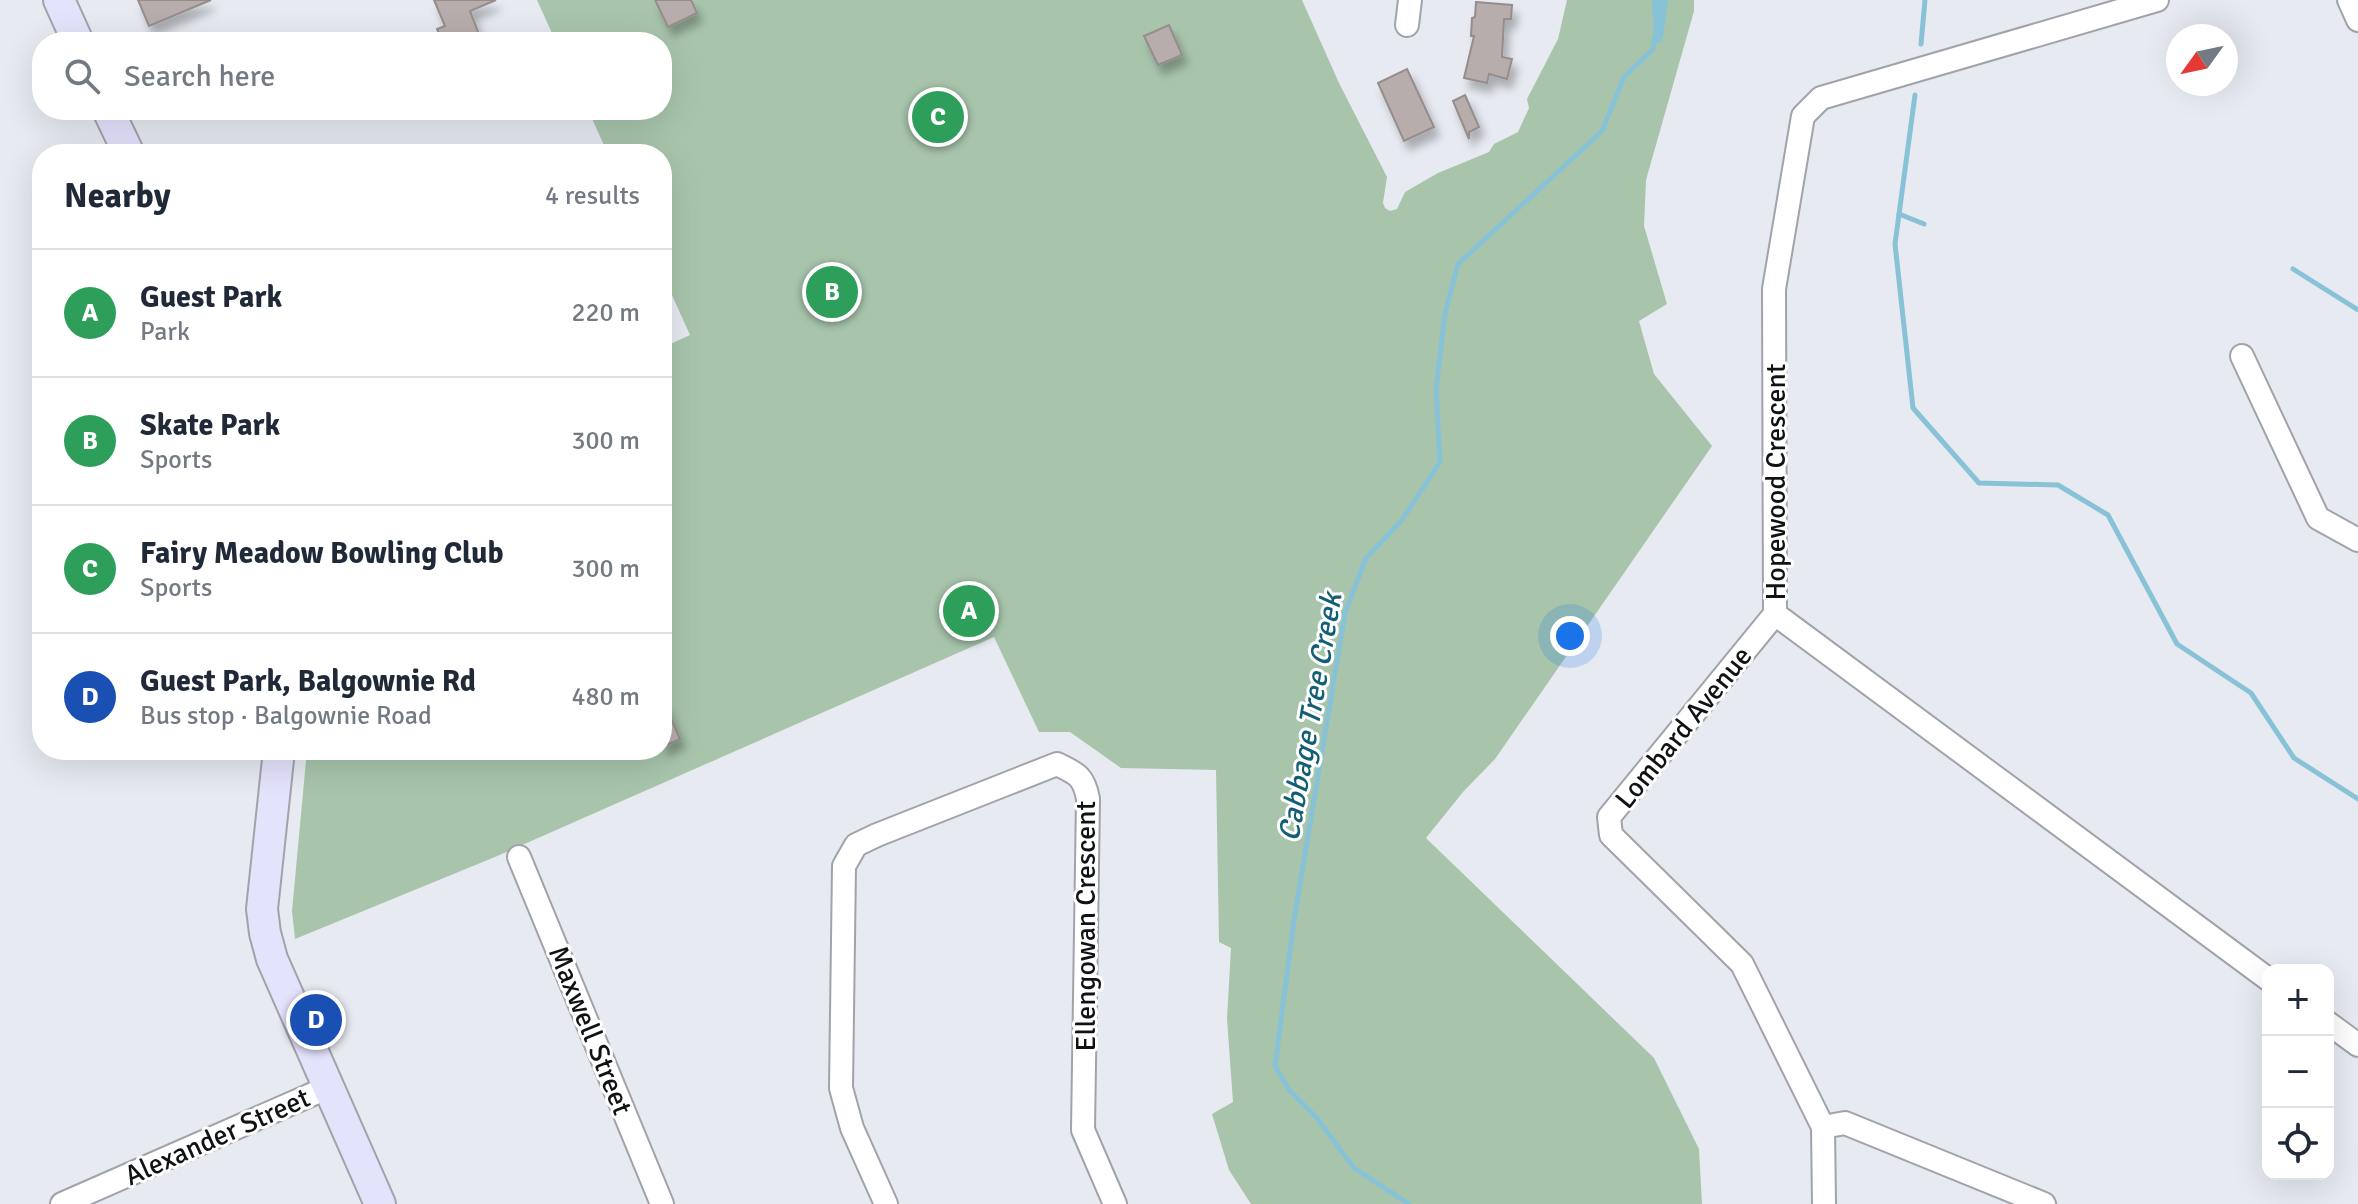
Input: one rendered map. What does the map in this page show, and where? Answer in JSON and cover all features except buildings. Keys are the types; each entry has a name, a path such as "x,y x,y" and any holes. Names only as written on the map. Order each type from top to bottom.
{"main road":[{"path":"59,0 73,32"},
{"path":"113,120 124,144"},
{"path":"278,760 262,909 265,933 272,959 380,1204"}],"street":[{"path":"1407,25 1410,0"},
{"name":"Hopewood Crescent","path":"2157,0 1821,98 1803,116 1774,289 1775,614 2262,975"},
{"path":"2349,0 2358,20"},
{"path":"2242,356 2318,518 2358,540"},
{"name":"Lombard Avenue","path":"1775,614 1609,817 1611,835 1742,964 1823,1127 1824,1204"},
{"name":"Ellengowan Crescent","path":"886,1204 852,1128 841,1088 844,866 856,845 1057,764 1074,772 1085,783 1088,799 1083,1130 1115,1204"},
{"name":"Maxwell Street","path":"519,857 662,1204"},
{"path":"2334,1027 2358,1045"},
{"name":"Alexander Street","path":"68,1203 329,1087"},
{"path":"1823,1127 1845,1123 2044,1204"}],"green space":[{"path":"537,0 1302,0 1339,83 1387,177 1383,203 1390,211 1397,209 1405,192 1438,173 1489,152 1494,144 1518,132 1529,108 1527,99 1558,39 1567,0 1694,0 1694,11 1646,180 1644,226 1667,304 1639,321 1654,374 1712,446 1495,759 1426,838 1654,1058 1699,1149 1702,1204 1251,1204 1229,1170 1212,1114 1233,1102 1227,1019 1231,948 1219,942 1216,770 1121,768 1070,732 1039,732 994,637 495,857 295,939 292,911 306,760 672,760 672,343 690,335 672,295 672,144 603,144 593,120 672,120 672,32 551,32"}],"water":[{"path":"1652,0 1668,0 1663,38 1659,44 1654,40"}],"waterway":[{"path":"1921,44 1925,0"},
{"name":"Cabbage Tree Creek","path":"1409,1204 1354,1168 1317,1118 1290,1091 1275,1066 1294,920 1345,613 1366,558 1402,520 1440,462 1436,390 1445,313 1458,264 1602,131 1624,77 1653,49 1655,35"},
{"path":"1915,95 1895,244 1913,408 1979,483 2058,485 2108,515 2177,644 2251,693 2294,758 2358,799"},
{"name":"Cabbage Tree Creek","path":"1899,214 1924,224"},
{"name":"Cabbage Tree Creek","path":"2293,269 2358,310"}],"place":[{"name":"Fairy Meadow Bowling Club","path":"938,117"},
{"name":"Skate Park","path":"832,292"},
{"name":"Guest Park","path":"969,611"},
{"name":"Guest Park, Balgownie Rd","path":"316,1020"}]}
